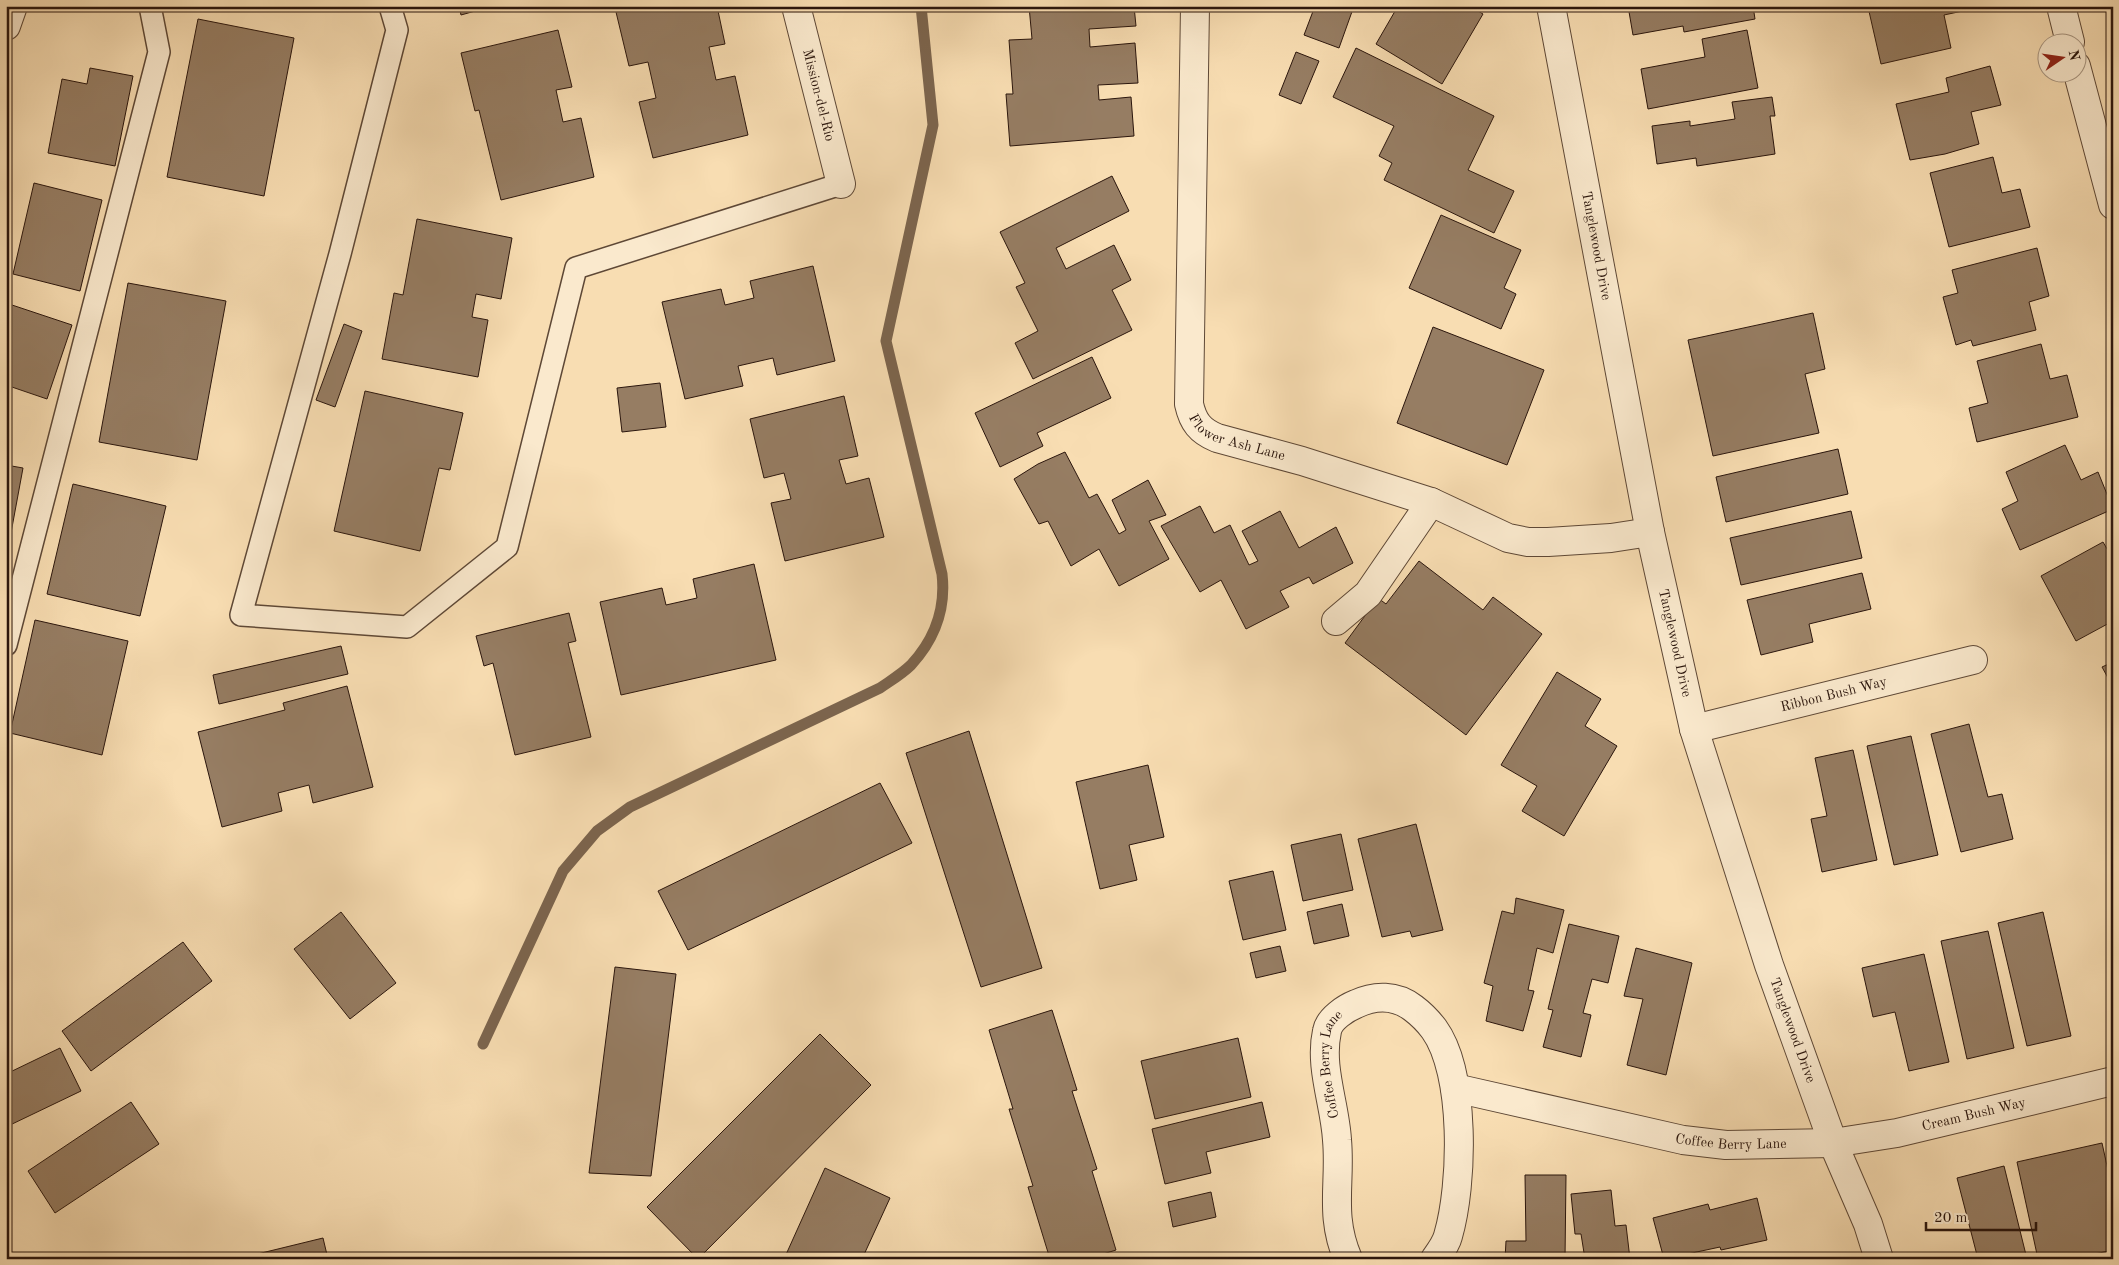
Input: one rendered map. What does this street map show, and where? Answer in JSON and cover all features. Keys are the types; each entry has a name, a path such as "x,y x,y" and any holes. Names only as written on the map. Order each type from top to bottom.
{"street":[{"path":"6,26 13,6"},
{"name":"Mission-del-Rio","path":"796,6 841,184"},
{"name":"Flower Ash Lane","path":"1195,6 1189,404 1197,425 1205,433 1217,438 1302,461 1431,502 1508,538 1528,542 1611,538 1650,532"},
{"name":"Tanglewood Drive","path":"1550,6 1650,532 1694,728 1769,965 1833,1144 1868,1224 1879,1259"},
{"path":"2061,6 2068,32"},
{"path":"2080,82 2113,205"},
{"path":"1336,621 1368,594 1431,502"},
{"name":"Ribbon Bush Way","path":"1694,728 1974,660"},
{"name":"Coffee Berry Lane","path":"1348,1259 1337,1226 1338,1140 1325,1060 1327,1030 1337,1016 1351,1006 1366,999 1389,998 1405,1002 1421,1014 1435,1030 1444,1050 1455,1088 1459,1141 1454,1204 1448,1238 1436,1259"},
{"name":"Cream Bush Way","path":"1833,1144 1897,1133 2113,1081"},
{"name":"Coffee Berry Lane","path":"1455,1088 1683,1140 1726,1145 1833,1144"}],"lane":[{"path":"6,645 159,52 150,6"},
{"path":"390,6 397,30 340,254 241,615 407,628 507,547 576,268 841,184"}],"building":[{"path":"459,6 493,6 461,15"},
{"path":"640,6 717,6 725,44 709,47 716,80 735,76 748,135 653,158 639,102 656,98 648,62 629,66 616,12"},
{"path":"1029,6 1134,6 1136,26 1089,29 1090,47 1135,43 1138,83 1098,85 1099,100 1131,97 1134,136 1010,146 1006,94 1013,94 1009,40 1032,39"},
{"path":"1315,6 1354,6 1339,48 1304,35"},
{"path":"1398,6 1419,8 1420,6 1470,6 1483,14 1442,84 1376,44"},
{"path":"1628,6 1753,6 1755,19 1684,32 1683,26 1633,35"},
{"path":"1972,6 1972,9 1944,15 1951,48 1881,64 1868,7"},
{"path":"198,19 294,38 264,196 167,177"},
{"path":"558,30 572,87 556,90 563,122 581,118 594,177 501,200 479,110 475,111 461,53"},
{"path":"1747,30 1758,88 1648,109 1641,69 1705,57 1702,39"},
{"path":"1356,48 1494,116 1468,170 1514,191 1494,233 1384,180 1392,163 1379,156 1394,126 1333,97"},
{"path":"1296,52 1319,61 1301,104 1279,95"},
{"path":"1990,66 2001,105 1971,112 1979,144 1945,154 1910,160 1896,104 1949,92 1946,78"},
{"path":"90,68 133,76 115,166 48,153 62,79 87,84"},
{"path":"1772,97 1775,116 1770,116 1775,154 1697,166 1696,158 1657,164 1652,126 1690,121 1690,126 1735,119 1732,102"},
{"path":"1993,157 2002,193 2020,189 2030,227 1949,247 1930,173"},
{"path":"1112,176 1129,211 1056,248 1066,269 1114,245 1131,280 1112,290 1132,330 1033,379 1015,343 1038,331 1016,287 1025,283 1000,232"},
{"path":"34,183 102,200 80,291 13,274"},
{"path":"1441,215 1521,250 1504,288 1516,294 1501,329 1409,288"},
{"path":"417,219 512,238 501,299 476,294 472,317 488,320 478,377 382,359 394,293 403,295"},
{"path":"2037,248 2049,296 2029,302 2036,330 1973,346 1971,340 1956,345 1943,297 1958,293 1952,270"},
{"path":"813,266 835,361 777,375 773,358 738,366 743,386 685,399 662,302 721,289 725,305 754,298 750,281"},
{"path":"128,283 226,301 197,460 99,442"},
{"path":"6,303 72,325 47,399 6,385"},
{"path":"1813,313 1825,369 1805,374 1819,433 1713,456 1688,340"},
{"path":"344,324 362,331 335,407 316,400"},
{"path":"1433,327 1544,370 1507,465 1397,423"},
{"path":"2041,344 2050,379 2067,375 2078,417 1977,442 1969,408 1988,403 1977,361"},
{"path":"1092,357 1111,398 1037,433 1043,446 1000,467 975,413"},
{"path":"660,383 666,427 622,432 617,388"},
{"path":"365,391 463,413 450,470 439,468 420,551 334,531"},
{"path":"844,396 858,456 839,460 846,484 869,478 884,537 785,561 771,503 791,499 784,473 764,478 750,419"},
{"path":"2065,445 2081,480 2098,472 2113,509 2020,550 2002,509 2018,501 2006,472"},
{"path":"1838,449 1848,494 1726,522 1716,477"},
{"path":"1065,452 1089,498 1097,494 1119,534 1126,530 1112,500 1148,480 1166,515 1149,521 1169,559 1119,586 1099,549 1071,566 1048,521 1039,524 1014,479 1038,464"},
{"path":"6,465 23,468 6,560"},
{"path":"73,484 166,506 140,616 47,594"},
{"path":"1200,506 1214,533 1230,525 1249,565 1258,561 1242,531 1280,511 1299,548 1336,527 1353,563 1313,584 1309,577 1280,591 1289,607 1246,629 1221,580 1200,592 1161,526"},
{"path":"1851,511 1862,558 1741,585 1730,538"},
{"path":"2103,542 2113,559 2113,621 2076,641 2041,576"},
{"path":"1419,561 1483,610 1493,597 1542,634 1466,735 1345,643 1378,598 1386,604"},
{"path":"754,564 776,660 621,695 600,602 662,588 666,605 697,598 693,579"},
{"path":"1862,573 1871,609 1809,624 1813,642 1761,655 1747,600"},
{"path":"569,613 576,641 568,643 591,737 515,755 493,663 484,666 476,636"},
{"path":"35,620 128,641 102,755 10,733"},
{"path":"341,646 348,674 219,704 213,675"},
{"path":"2113,662 2113,687 2102,667"},
{"path":"1557,672 1601,699 1585,726 1617,746 1564,836 1522,811 1537,786 1501,765"},
{"path":"347,686 373,787 313,803 309,785 278,793 282,811 222,827 198,732 285,710 283,703"},
{"path":"1969,724 1988,797 2002,794 2013,839 1961,852 1931,734"},
{"path":"969,731 1042,968 981,987 906,753"},
{"path":"1911,736 1938,855 1894,865 1867,746"},
{"path":"1853,750 1877,860 1822,872 1811,819 1827,816 1815,758"},
{"path":"1148,765 1164,837 1129,845 1137,880 1100,889 1076,782"},
{"path":"880,783 912,843 688,950 658,891"},
{"path":"1416,824 1443,930 1412,937 1410,931 1382,937 1358,839"},
{"path":"1341,834 1353,890 1303,901 1291,845"},
{"path":"1273,871 1286,930 1243,940 1229,881"},
{"path":"1516,898 1564,910 1553,953 1537,948 1528,990 1534,991 1523,1031 1486,1021 1493,986 1484,983 1502,911 1514,914"},
{"path":"1342,904 1349,936 1314,944 1307,912"},
{"path":"341,912 396,983 350,1019 294,949"},
{"path":"2043,912 2071,1036 2027,1046 1998,923"},
{"path":"1569,924 1619,936 1608,983 1592,979 1583,1013 1591,1015 1581,1057 1543,1047 1553,1010 1548,1009"},
{"path":"1988,931 2014,1048 1967,1059 1941,941"},
{"path":"183,942 212,981 91,1071 62,1031"},
{"path":"1280,946 1286,971 1256,978 1250,953"},
{"path":"1636,948 1692,963 1666,1075 1627,1065 1643,999 1624,996"},
{"path":"1924,954 1949,1062 1909,1071 1895,1012 1873,1017 1862,968"},
{"path":"615,967 676,974 651,1176 589,1173"},
{"path":"1052,1010 1077,1090 1072,1091 1097,1169 1092,1171 1116,1250 1087,1259 1050,1259 1028,1187 1033,1186 1009,1109 1013,1109 989,1030"},
{"path":"820,1034 871,1085 698,1259 647,1207"},
{"path":"1238,1038 1251,1097 1155,1119 1141,1061"},
{"path":"60,1048 81,1091 8,1126 6,1074"},
{"path":"131,1102 159,1144 55,1213 28,1171"},
{"path":"1262,1102 1270,1137 1206,1152 1211,1173 1165,1184 1152,1129"},
{"path":"2102,1143 2113,1193 2113,1250 2072,1259 2038,1259 2017,1162"},
{"path":"2004,1166 2027,1259 1978,1259 1957,1178"},
{"path":"825,1168 890,1198 862,1259 784,1259"},
{"path":"1525,1175 1566,1175 1565,1259 1505,1259 1506,1241 1526,1241"},
{"path":"1611,1190 1615,1226 1626,1225 1630,1259 1585,1259 1581,1234 1575,1234 1571,1194"},
{"path":"1211,1192 1216,1217 1173,1227 1168,1202"},
{"path":"1757,1198 1767,1240 1721,1250 1720,1247 1664,1259 1653,1218 1708,1204 1710,1210"},
{"path":"323,1238 328,1259 237,1259"}],"waterway":[{"path":"483,1044 563,871 597,831 630,807 880,688 911,665 927,645 937,623 942,599 942,574 886,341 933,125 921,6"}]}
